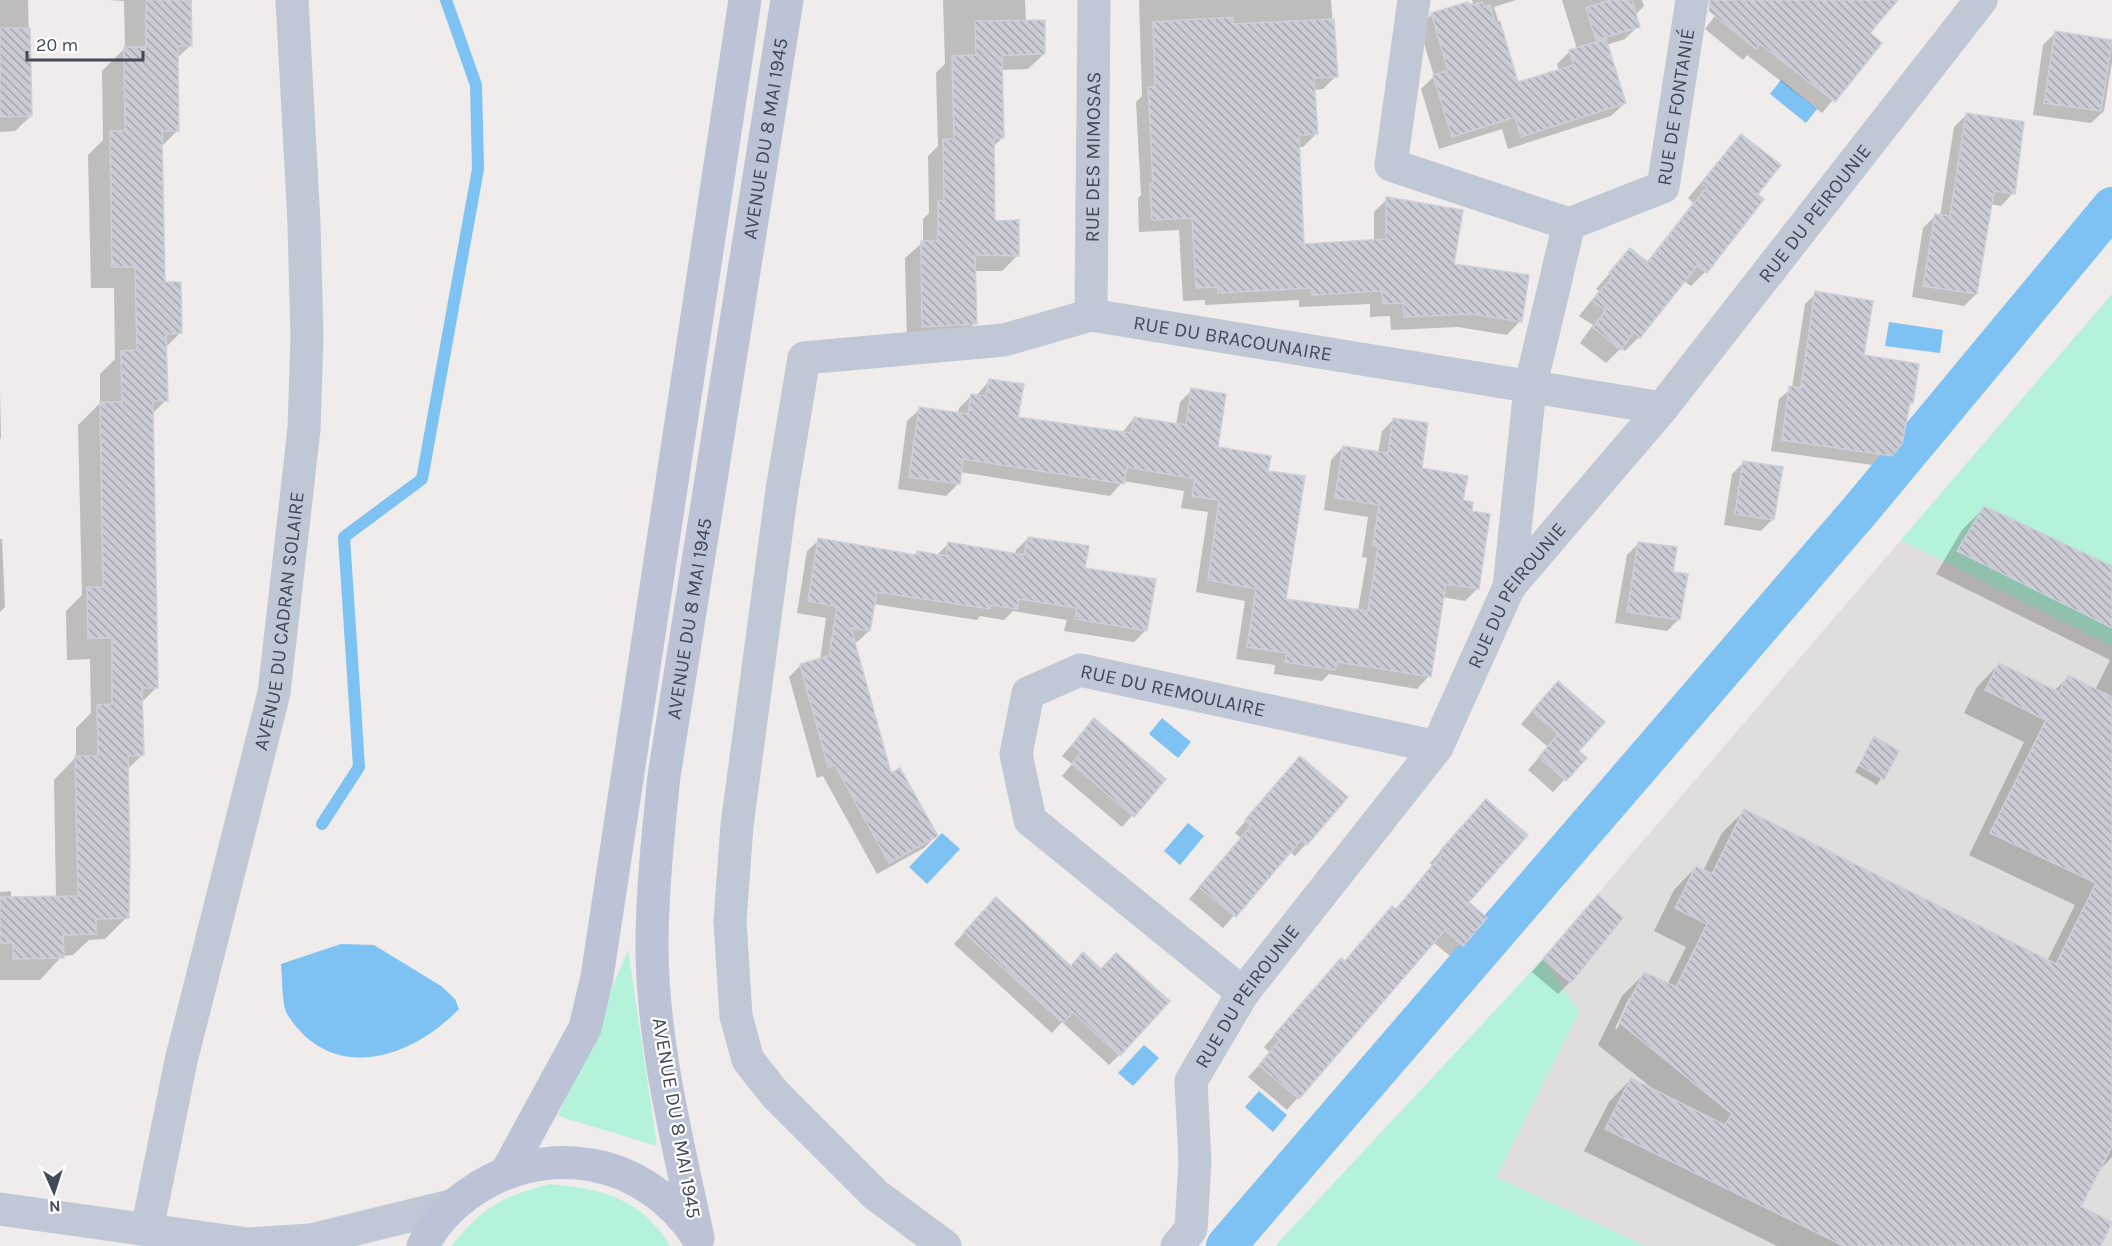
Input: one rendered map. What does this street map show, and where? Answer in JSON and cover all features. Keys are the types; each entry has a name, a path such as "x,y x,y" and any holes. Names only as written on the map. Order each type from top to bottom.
{"main road":[{"name":"AVENUE DU 8 MAI 1945","path":"506,1173 585,1028 597,976 745,0"},
{"name":"AVENUE DU 8 MAI 1945","path":"701,1242 659,1042 652,951 655,859 664,776 787,0"},
{"path":"423,1246 427,1237 453,1205 486,1181 523,1166 570,1161 616,1170 657,1191 682,1213 701,1242"}],"street":[{"name":"AVENUE DU CADRAN SOLAIRE","path":"147,1230 181,1060 274,693 304,429 307,338 304,223 292,0"},
{"name":"RUE DES MIMOSAS","path":"1091,315 1094,0"},
{"path":"1414,0 1391,165 1569,224 1530,388 1509,587"},
{"name":"RUE DE FONTANIÉ","path":"1569,224 1663,186 1692,0"},
{"name":"RUE DU PEIROUNIE","path":"1177,1246 1191,1229 1195,1161 1191,1081 1243,993 1437,747 1509,587 1662,408 1981,0"},
{"name":"RUE DU BRACOUNAIRE","path":"945,1246 876,1195 775,1094 748,1060 736,1016 730,921 737,825 781,502 804,358 1004,340 1091,315 1662,408"},
{"name":"RUE DU REMOULAIRE","path":"1243,993 1030,820 1016,754 1028,693 1080,670 1437,747"},
{"path":"0,1209 248,1244 311,1240 453,1205"}],"shaded area":[{"path":"2112,294 2112,1246 1616,1246 1394,1131"}],"green space":[{"path":"2112,294 2112,646 1901,540"},
{"path":"628,950 657,1146 558,1116"},
{"path":"1543,959 1579,1012 1496,1177 1645,1246 1275,1246"},
{"path":"550,1184 587,1189 619,1199 646,1217 670,1246 451,1246 474,1221 494,1205 518,1194"}],"water":[{"path":"1781,80 1817,109 1806,123 1770,94"},
{"path":"1889,322 1943,330 1940,353 1885,346"},
{"path":"1162,718 1191,742 1178,758 1149,734"},
{"path":"1188,823 1204,836 1180,865 1164,851"},
{"path":"942,833 960,849 927,884 909,867"},
{"path":"341,944 374,945 441,986 455,999 459,1009 439,1027 418,1041 395,1051 371,1057 348,1057 326,1050 305,1036 287,1014 283,997 281,964"},
{"path":"1144,1045 1159,1058 1133,1086 1118,1073"},
{"path":"1259,1091 1287,1115 1273,1132 1245,1107"}],"building":[{"path":"146,0 191,0 192,46 178,46 179,131 162,131 165,282 181,282 182,333 166,334 168,401 153,401 158,688 142,688 144,755 128,756 129,918 96,919 96,934 63,935 64,958 13,959 13,943 0,943 0,897 78,896 75,756 98,756 97,705 112,704 112,638 88,638 87,587 103,587 100,402 122,402 121,351 137,350 135,267 112,267 110,131 125,131 124,47 146,47"},
{"path":"1611,0 1632,0 1640,27 1596,40 1586,8"},
{"path":"1710,0 1898,0 1870,33 1882,43 1835,102 1760,44 1756,49 1709,11"},
{"path":"1468,2 1469,6 1482,2 1484,7 1490,5 1495,23 1500,21 1518,82 1574,65 1569,50 1606,39 1626,103 1521,137 1515,117 1452,137 1433,75 1448,70 1431,13"},
{"path":"1233,17 1233,24 1334,19 1338,77 1314,78 1318,134 1299,135 1304,244 1386,239 1386,197 1463,210 1454,264 1529,275 1522,322 1472,314 1404,317 1403,303 1383,304 1382,291 1312,295 1311,288 1218,293 1218,287 1196,288 1192,218 1152,220 1150,183 1153,183 1148,87 1155,87 1153,22"},
{"path":"1045,20 1045,54 1002,55 1004,138 994,138 995,221 1019,220 1019,256 975,255 977,324 922,327 921,241 938,241 938,201 944,201 943,139 954,139 952,56 976,55 975,21"},
{"path":"0,28 30,28 32,116 0,117"},
{"path":"2055,31 2112,40 2101,111 2044,103"},
{"path":"1966,113 2024,122 2015,194 1994,191 1977,294 1923,286 1935,214 1950,216"},
{"path":"1741,134 1781,165 1758,194 1764,199 1707,273 1697,266 1640,338 1634,332 1621,350 1593,327 1606,310 1592,301 1613,276 1609,273 1630,248 1648,262 1707,187 1701,183"},
{"path":"1815,291 1873,301 1864,355 1919,364 1913,403 1910,403 1902,444 1892,456 1782,440 1789,386 1801,388"},
{"path":"989,379 1024,384 1018,417 1131,433 1134,417 1186,425 1191,388 1226,394 1218,447 1271,456 1268,471 1305,476 1286,599 1368,611 1378,546 1373,545 1379,505 1335,498 1343,446 1388,453 1393,418 1428,423 1422,468 1468,476 1463,500 1473,502 1472,511 1490,514 1479,589 1446,584 1431,677 1337,662 1335,670 1285,662 1287,653 1247,647 1256,589 1208,580 1219,500 1192,496 1195,479 1127,467 1124,484 963,459 960,484 909,477 919,407 968,414 971,394 986,396"},
{"path":"1743,461 1783,467 1774,520 1735,514"},
{"path":"1984,506 2112,566 2112,628 1957,551"},
{"path":"1028,537 1089,546 1085,568 1156,579 1147,631 1075,619 1077,608 1019,599 1017,609 991,605 990,609 877,592 870,631 851,628 891,773 900,768 938,836 889,863 835,765 828,767 800,664 829,656 837,607 808,601 818,538 916,555 917,551 946,556 948,542 1024,555"},
{"path":"1638,542 1677,547 1673,572 1688,574 1680,620 1627,612"},
{"path":"1999,663 2059,692 2068,675 2112,697 2112,1146 2081,1207 2112,1222 2101,1246 1844,1246 1605,1129 1631,1078 1725,1125 1732,1114 1619,1022 1644,972 1676,987 1707,924 1675,908 1696,866 1712,874 1744,809 2056,964 2096,883 1990,833 2046,720 1985,690"},
{"path":"1558,681 1605,722 1579,751 1587,758 1566,781 1539,757 1558,734 1532,711"},
{"path":"1094,718 1166,779 1134,817 1072,764 1081,752 1072,745"},
{"path":"1874,736 1899,751 1884,780 1859,765"},
{"path":"1300,756 1348,797 1307,845 1301,840 1236,917 1199,887 1251,826 1245,820"},
{"path":"1486,799 1528,835 1469,902 1487,918 1463,946 1445,930 1299,1099 1259,1065 1280,1040 1274,1035 1341,958 1345,961 1392,906 1396,909 1443,853 1440,851"},
{"path":"1598,895 1623,918 1571,983 1543,959"},
{"path":"996,897 1071,966 1083,952 1101,969 1116,953 1170,1001 1120,1056 1073,1012 1063,1023 964,932"}],"waterway":[{"path":"322,824 359,767 344,537 422,479 478,169 476,85 446,0"},
{"path":"1226,1246 1862,508 2112,207"}]}
